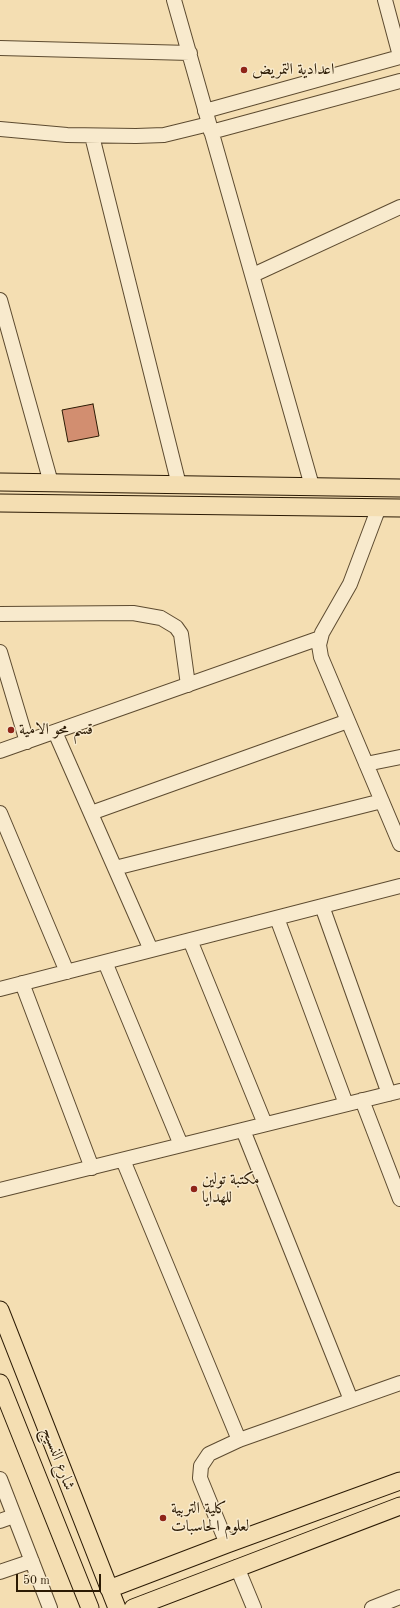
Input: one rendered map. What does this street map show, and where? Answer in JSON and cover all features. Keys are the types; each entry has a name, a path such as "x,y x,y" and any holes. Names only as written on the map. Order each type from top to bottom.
{"main road":[{"path":"0,482 400,488"},
{"path":"120,484 122,504"},
{"path":"0,503 400,508"},
{"name":"شارع النسيج","path":"0,1310 117,1608"},
{"name":"شارع النسيج","path":"0,1383 89,1608"},
{"path":"109,1590 226,1544 400,1481"},
{"path":"133,1608 400,1506"}],"street":[{"path":"174,0 312,486"},
{"path":"0,129 32,133 92,136 164,135 208,122 400,56 385,0"},
{"path":"0,48 190,53"},
{"path":"208,122 400,81"},
{"path":"92,136 179,485"},
{"path":"253,275 400,207"},
{"path":"0,300 51,483"},
{"path":"379,507 350,584 320,638 321,658 400,844"},
{"path":"0,614 132,613 161,618 176,627 181,634 188,685"},
{"path":"0,752 320,638"},
{"path":"0,652 27,742"},
{"path":"91,813 348,721"},
{"path":"55,732 151,950"},
{"path":"366,764 400,757"},
{"path":"115,868 382,801"},
{"path":"0,813 67,972"},
{"path":"0,989 400,886"},
{"path":"0,1190 394,1092 322,906"},
{"path":"277,918 346,1104"},
{"path":"190,940 265,1124"},
{"path":"105,962 180,1145"},
{"path":"22,983 92,1168"},
{"path":"362,1100 400,1199"},
{"path":"243,1130 351,1400"},
{"path":"123,1160 240,1440"},
{"path":"226,1544 200,1478 201,1466 209,1454 240,1440 400,1383"},
{"path":"0,1479 50,1608"},
{"path":"0,1521 14,1516"},
{"path":"0,1572 32,1561"},
{"path":"237,1567 254,1608"},
{"path":"372,1608 400,1597"}],"building":[{"path":"93,404 99,436 68,442 62,410"}],"place":[{"name":"اعدادية التمريض","path":"244,70"},
{"name":"قسم محو الامية","path":"11,730"},
{"name":"مكتبة تولين للهدايا","path":"194,1189"},
{"name":"كلية التربية لعلوم الحاسبات","path":"163,1518"}]}
